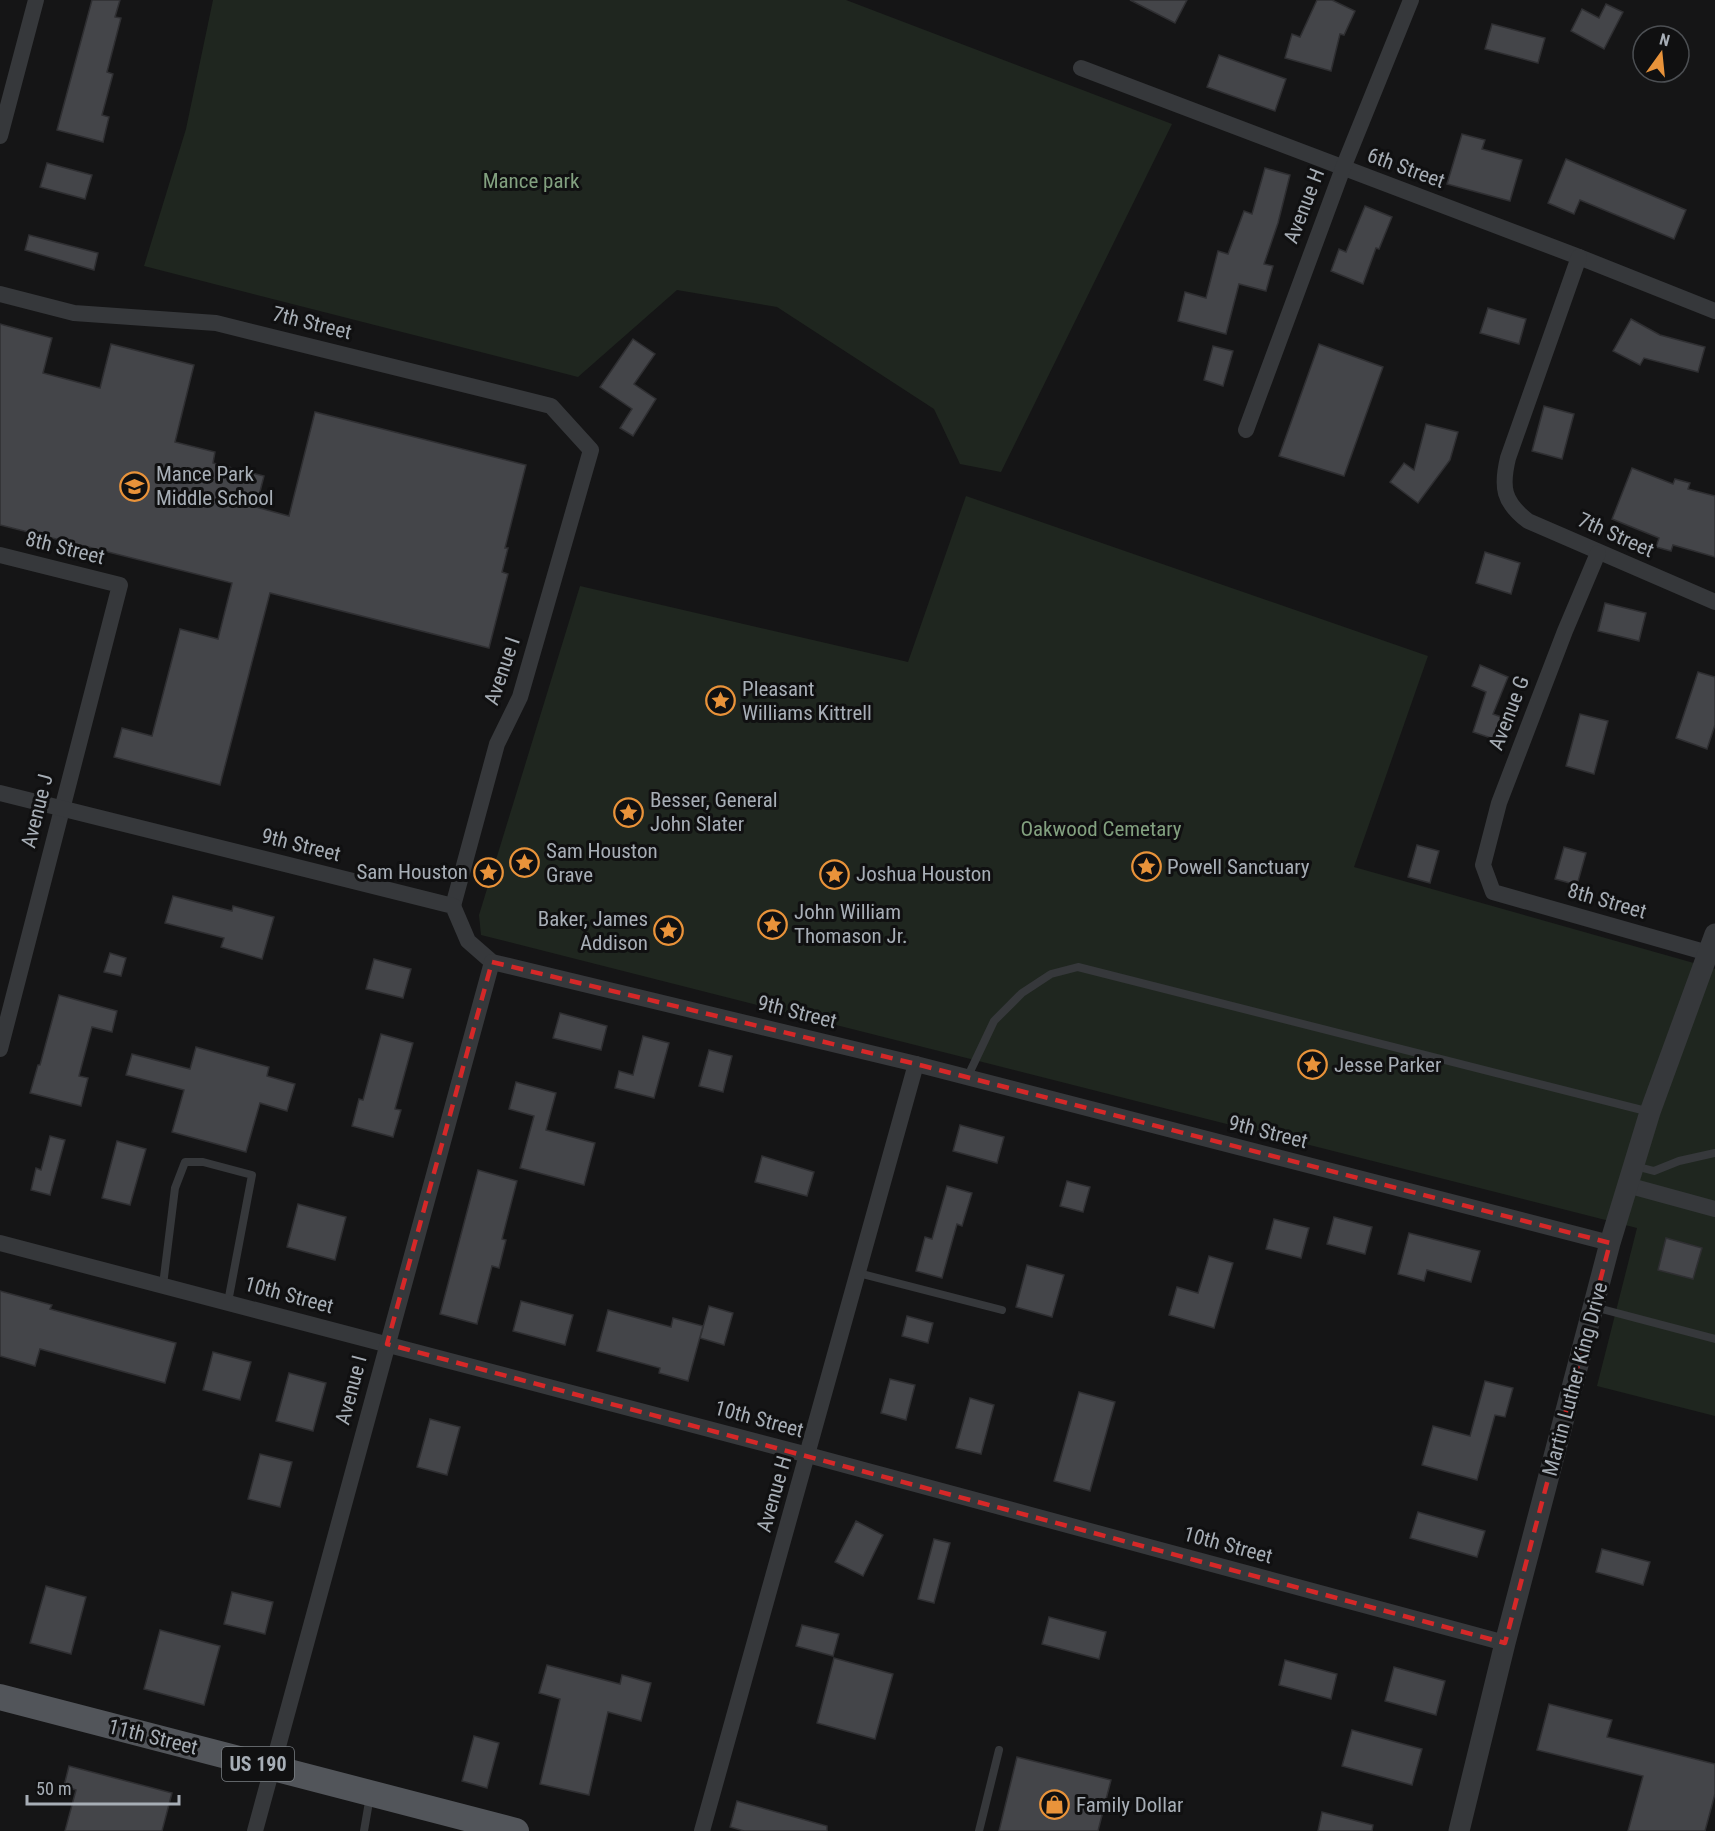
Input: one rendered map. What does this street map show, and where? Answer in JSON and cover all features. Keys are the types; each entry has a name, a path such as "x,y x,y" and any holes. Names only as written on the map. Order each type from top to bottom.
{"main road":[{"name":"11th Street","path":"0,1697 516,1831"}],"street":[{"path":"0,136 36,0"},
{"name":"Avenue H","path":"1246,430 1343,168 1411,0"},
{"name":"6th Street","path":"1082,68 1715,311"},
{"name":"7th Street","path":"1579,257 1508,458 1504,477 1506,498 1514,510 1528,521 1715,602"},
{"name":"7th Street","path":"0,294 74,313 216,322 551,406 591,450"},
{"name":"Avenue I","path":"453,906 497,744 520,697 591,450"},
{"name":"Avenue G","path":"1493,892 1483,865 1499,803 1565,631 1598,553"},
{"name":"8th Street","path":"0,555 120,585"},
{"name":"Avenue J","path":"0,1049 120,585"},
{"name":"9th Street","path":"0,793 453,906 468,941 492,962 916,1064 1610,1243"},
{"name":"8th Street","path":"1493,892 1711,944"},
{"name":"Martin Luther King Drive","path":"1459,1831 1505,1643 1610,1243 1650,1112 1711,944"},
{"name":"Avenue I","path":"255,1831 492,962"},
{"name":"Avenue H","path":"702,1831 916,1064"},
{"path":"1630,1175 1715,1209"},
{"name":"10th Street","path":"0,1243 808,1455 1505,1643"}],"lane":[{"path":"967,1078 994,1021 1022,993 1051,974 1078,967 1650,1112"},
{"path":"1630,1175 1654,1171 1679,1161 1715,1153"},
{"path":"163,1285 175,1188 185,1162 203,1162 252,1175 228,1302"},
{"path":"858,1273 1002,1310"},
{"path":"1594,1307 1715,1339"},
{"path":"979,1831 999,1750"},
{"path":"364,1831 370,1793"}],"highlighted area":[{"path":"492,962 916,1064 1610,1243 1505,1643 387,1344"}],"green space":[{"name":"Mance park","path":"213,0 846,0 1172,124 1001,472 960,464 934,409 777,307 677,290 578,377 144,266 186,129"},
{"name":"Oakwood Cemetary","path":"966,496 1428,656 1354,867 1715,969 1715,1416 1597,1386 1637,1228 481,935 479,915 580,586 908,662"}],"building":[{"path":"92,0 120,0 115,17 121,18 107,72 113,74 102,115 109,117 103,142 57,130"},
{"path":"1130,0 1187,0 1175,23"},
{"path":"1317,0 1332,0 1355,11 1344,35 1340,34 1331,71 1285,58 1292,34 1300,37"},
{"path":"1606,4 1623,12 1604,49 1571,31 1582,9 1599,18"},
{"path":"1492,24 1545,38 1538,63 1485,49"},
{"path":"1219,55 1286,79 1275,111 1207,87"},
{"path":"1462,134 1485,140 1482,149 1522,160 1510,201 1447,184"},
{"path":"1566,159 1686,210 1674,239 1580,200 1574,214 1548,203"},
{"path":"47,163 92,175 85,199 40,187"},
{"path":"1265,168 1290,175 1278,223 1264,264 1273,266 1266,291 1239,284 1226,334 1178,321 1185,292 1206,298 1218,251 1228,254 1244,211 1252,214"},
{"path":"1365,206 1392,217 1379,249 1376,248 1363,284 1331,271 1339,249 1346,252"},
{"path":"29,235 98,253 94,270 25,250"},
{"path":"1488,308 1526,319 1519,344 1480,333"},
{"path":"1631,319 1660,335 1705,347 1698,372 1644,358 1640,365 1613,351"},
{"path":"0,324 52,338 43,373 100,388 111,344 194,365 175,442 215,452 213,463 264,476 256,507 289,516 315,412 526,465 505,548 508,548 502,572 508,574 489,648 270,593 220,785 114,757 122,728 152,736 180,629 218,639 232,583 0,525"},
{"path":"633,339 655,354 634,384 656,399 633,436 620,428 632,409 600,387"},
{"path":"1319,344 1383,367 1344,476 1279,456"},
{"path":"1213,346 1233,351 1223,386 1204,380"},
{"path":"1544,406 1574,414 1562,459 1532,451"},
{"path":"1426,424 1458,432 1450,460 1418,503 1390,482 1404,463 1414,470"},
{"path":"1632,468 1673,484 1675,479 1690,483 1688,489 1715,496 1715,557 1673,545 1671,551 1656,547 1659,538 1612,519"},
{"path":"1485,552 1520,563 1511,594 1476,583"},
{"path":"1605,603 1646,613 1639,641 1598,631"},
{"path":"1480,665 1508,677 1493,714 1507,719 1500,741 1473,732 1486,692 1472,686"},
{"path":"1698,672 1715,677 1715,725 1707,749 1676,738"},
{"path":"1580,714 1608,721 1594,774 1566,766"},
{"path":"1417,845 1439,851 1430,883 1408,877"},
{"path":"1564,847 1586,853 1577,885 1555,879"},
{"path":"173,896 232,911 233,906 274,917 262,959 221,947 224,938 165,923"},
{"path":"110,953 126,958 121,976 104,972"},
{"path":"374,959 411,969 403,998 366,989"},
{"path":"59,995 117,1011 112,1032 92,1027 79,1076 88,1078 81,1106 30,1093"},
{"path":"560,1013 607,1026 601,1050 553,1038"},
{"path":"381,1034 413,1043 395,1109 401,1110 393,1137 352,1126 359,1099 363,1100"},
{"path":"643,1036 669,1043 654,1098 615,1088 619,1071 633,1075"},
{"path":"196,1047 269,1067 267,1076 295,1084 287,1111 260,1103 246,1152 172,1132 184,1090 126,1075 132,1054 190,1069"},
{"path":"709,1050 732,1056 723,1092 699,1086"},
{"path":"516,1082 556,1093 546,1130 595,1143 584,1185 520,1168 534,1116 509,1109"},
{"path":"960,1125 1004,1137 997,1163 953,1151"},
{"path":"50,1136 65,1140 50,1195 31,1190 36,1168 41,1170"},
{"path":"117,1141 146,1149 130,1205 102,1198"},
{"path":"762,1156 814,1172 807,1196 755,1182"},
{"path":"478,1170 517,1181 502,1239 506,1240 499,1268 492,1266 477,1324 440,1314"},
{"path":"1067,1181 1090,1187 1083,1212 1060,1206"},
{"path":"947,1186 972,1193 962,1226 957,1224 942,1278 916,1271 925,1237 932,1239"},
{"path":"298,1204 346,1217 335,1260 287,1247"},
{"path":"1334,1217 1372,1227 1365,1254 1327,1244"},
{"path":"1274,1219 1309,1228 1301,1258 1266,1249"},
{"path":"1409,1233 1480,1251 1471,1282 1427,1270 1424,1281 1398,1274"},
{"path":"1666,1238 1702,1248 1693,1279 1658,1270"},
{"path":"1209,1256 1233,1263 1214,1328 1169,1315 1177,1287 1198,1293"},
{"path":"1027,1265 1064,1275 1052,1317 1016,1307"},
{"path":"0,1291 52,1305 50,1309 176,1343 165,1383 40,1349 35,1366 0,1356"},
{"path":"521,1301 573,1315 565,1345 513,1331"},
{"path":"709,1306 733,1313 724,1345 700,1338"},
{"path":"608,1310 671,1327 673,1318 703,1326 688,1381 659,1373 660,1368 597,1351"},
{"path":"907,1316 933,1323 928,1343 902,1336"},
{"path":"213,1352 251,1362 240,1400 203,1390"},
{"path":"289,1373 326,1383 313,1431 276,1421"},
{"path":"890,1379 915,1385 906,1420 881,1413"},
{"path":"1485,1381 1513,1388 1505,1417 1495,1415 1477,1480 1422,1465 1433,1426 1470,1436"},
{"path":"1079,1392 1115,1402 1090,1491 1054,1481"},
{"path":"970,1398 994,1405 981,1454 956,1448"},
{"path":"430,1419 460,1427 447,1475 417,1467"},
{"path":"260,1454 292,1462 280,1507 248,1499"},
{"path":"1418,1512 1485,1531 1477,1557 1410,1538"},
{"path":"856,1521 883,1535 863,1576 835,1562"},
{"path":"934,1539 950,1543 934,1603 918,1599"},
{"path":"1602,1549 1650,1562 1643,1585 1596,1572"},
{"path":"46,1586 86,1597 71,1654 30,1643"},
{"path":"232,1592 273,1602 265,1634 224,1624"},
{"path":"1049,1617 1106,1632 1099,1659 1042,1644"},
{"path":"802,1625 839,1634 833,1656 796,1646"},
{"path":"160,1630 220,1646 204,1705 144,1689"},
{"path":"834,1658 893,1674 875,1739 817,1723"},
{"path":"1285,1660 1337,1674 1331,1699 1279,1685"},
{"path":"547,1665 620,1684 622,1675 651,1683 641,1721 608,1712 589,1795 540,1784 560,1699 539,1693"},
{"path":"1394,1667 1445,1681 1436,1715 1385,1701"},
{"path":"1549,1704 1612,1720 1607,1737 1715,1764 1715,1794 1705,1831 1628,1831 1643,1776 1537,1750"},
{"path":"1352,1730 1422,1749 1412,1785 1342,1766"},
{"path":"474,1736 499,1743 487,1788 462,1781"},
{"name":"Family Dollar","path":"1017,1757 1111,1780 1098,1831 999,1831"},
{"path":"69,1766 172,1793 162,1831 65,1831 76,1790 64,1786"},
{"path":"737,1801 827,1826 827,1831 744,1831 730,1827"},
{"path":"1322,1812 1373,1825 1372,1831 1318,1831"}],"place":[{"name":"Mance Park Middle School","path":"135,486"},
{"name":"Pleasant Williams Kittrell","path":"721,701"},
{"name":"Besser, General John Slater","path":"629,812"},
{"name":"Sam Houston Grave","path":"525,863"},
{"name":"Powell Sanctuary","path":"1146,867"},
{"name":"Sam Houston","path":"489,872"},
{"name":"Joshua Houston","path":"835,874"},
{"name":"John William Thomason Jr.","path":"773,924"},
{"name":"Baker, James Addison","path":"669,931"},
{"name":"Jesse Parker","path":"1313,1065"},
{"name":"Family Dollar","path":"1055,1805"}]}
